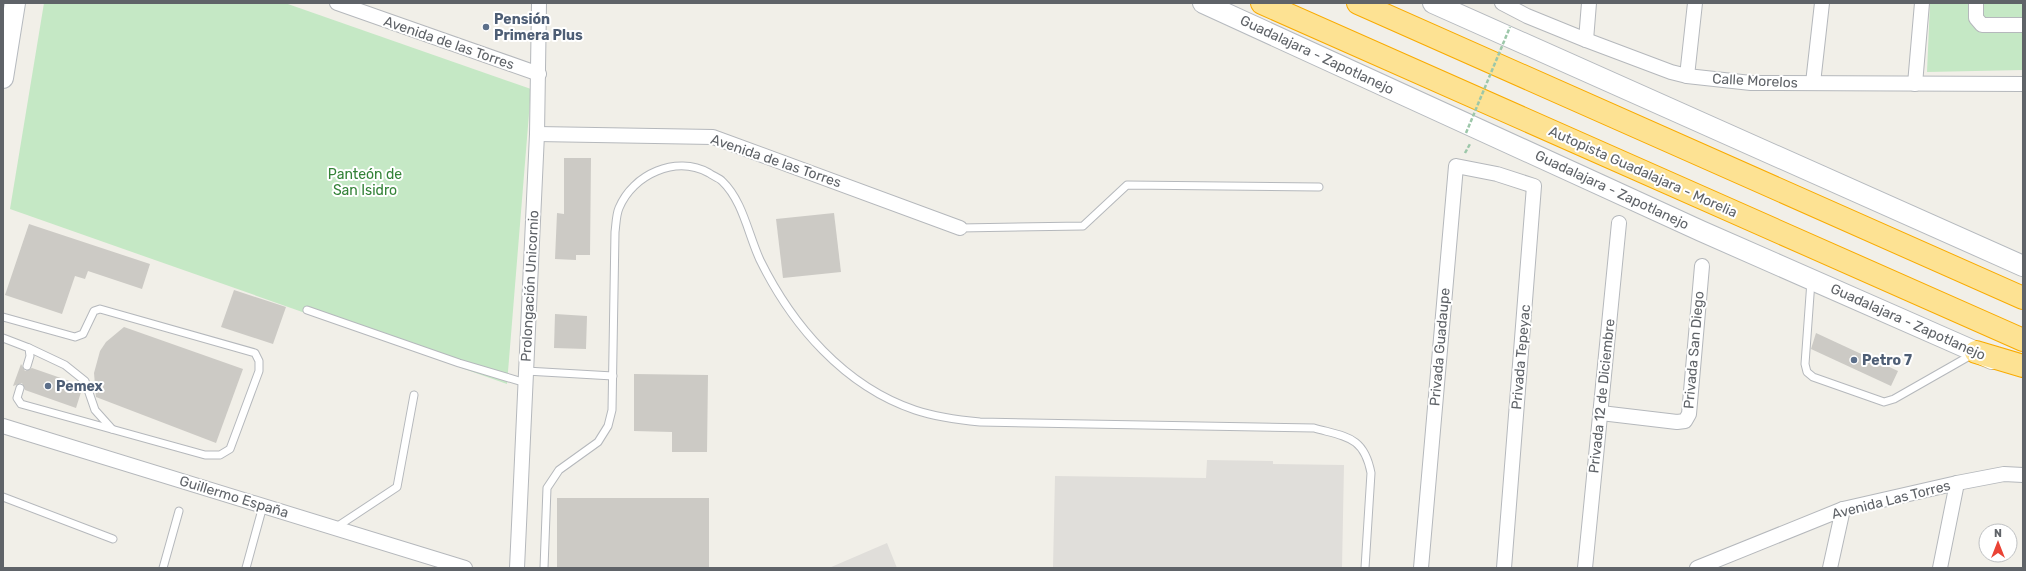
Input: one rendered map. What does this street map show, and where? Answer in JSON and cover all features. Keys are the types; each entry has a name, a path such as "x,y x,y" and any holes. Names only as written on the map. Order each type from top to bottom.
{"highway":[{"name":"Autopista Guadalajara - Morelia","path":"1262,3 2023,340"},
{"path":"1358,3 2023,298"},
{"path":"1976,352 2023,366"}],"street":[{"path":"3,72 15,3"},
{"name":"Avenida de las Torres","path":"337,3 539,74"},
{"name":"Prolongación Unicornio","path":"517,568 537,134 539,3"},
{"name":"Guadalajara - Zapotlanejo","path":"1203,3 1811,279 2023,372"},
{"path":"1433,3 2023,266"},
{"name":"Calle Morelos","path":"1502,3 1527,16 1586,40 1671,72 1687,76 1751,83 2023,84"},
{"path":"1586,40 1589,3"},
{"path":"1687,76 1695,3"},
{"path":"1813,83 1822,3"},
{"path":"1915,84 1922,3"},
{"path":"1976,3 1975,13 1979,23 1986,26 2023,25"},
{"name":"Avenida de las Torres","path":"537,134 713,137 960,228"},
{"name":"Privada Guadaupe","path":"1421,568 1456,166 1496,174"},
{"name":"Privada Tepeyac","path":"1496,174 1534,186 1504,568"},
{"name":"Privada 12 de Diciembre","path":"1585,568 1618,223"},
{"name":"Privada San Diego","path":"1601,413 1677,422 1685,421 1689,414 1702,266"},
{"name":"Guillermo España","path":"3,426 465,568"},
{"name":"Avenida Las Torres","path":"1697,568 1843,509 2004,474 2023,475"},
{"path":"1940,568 1957,483"},
{"path":"1830,568 1843,509"}],"lane":[{"path":"544,568 547,488 559,470 598,442 608,426 612,410 615,232 618,209 627,194 640,180 657,171 678,165 699,168 722,180 736,198 757,253 772,284 824,353 847,373 880,394 914,410 947,419 980,422 1314,428 1350,439 1361,446 1368,458 1371,473 1365,568"},
{"path":"960,228 1083,226 1127,185 1319,187"},
{"path":"1811,279 1805,364 1807,372 1813,377 1884,402 1894,399 1976,352"},
{"path":"3,317 75,337 83,334 94,311 100,309 255,353 258,357 259,371 230,449 220,455 205,455 21,404 17,398 20,388"},
{"path":"306,310 459,363 526,377 613,376"},
{"path":"3,338 65,364 85,382 95,410 112,429"},
{"path":"27,366 30,356 29,348"},
{"path":"335,528 397,487 414,395"},
{"path":"3,497 113,539"},
{"path":"246,568 263,506"},
{"path":"163,568 179,511"}],"path":[{"path":"1466,133 1510,27"}],"shaded area":[{"path":"1207,460 1273,461 1273,464 1344,465 1342,568 1053,568 1055,476 1206,478"},
{"path":"887,543 897,568 829,568 873,549"}],"green space":[{"name":"Panteón de San Isidro","path":"44,3 285,3 531,89 507,384 10,209"},
{"path":"1930,3 2023,3 2023,70 1927,72"}],"building":[{"path":"564,158 591,158 590,255 576,255 576,260 555,259 557,213 564,214"},
{"path":"834,213 841,272 783,278 776,219"},
{"path":"29,224 150,264 142,289 88,271 85,279 75,276 62,314 5,295"},
{"path":"234,290 286,307 273,344 221,327"},
{"path":"555,314 587,316 586,349 554,348"},
{"path":"124,327 243,369 216,443 96,397 94,373 100,351 106,342"},
{"name":"Petro 7","path":"1816,333 1898,371 1891,386 1811,349"},
{"name":"Pemex","path":"21,364 25,371 32,368 81,385 82,389 76,408 25,390 22,383 13,386"},
{"path":"634,374 708,375 707,452 672,452 672,432 634,431"},
{"path":"557,498 709,498 709,568 557,568"}],"place":[{"name":"Pensión Primera Plus","path":"486,27"},
{"name":"Petro 7","path":"1854,360"},
{"name":"Pemex","path":"48,386"}]}
